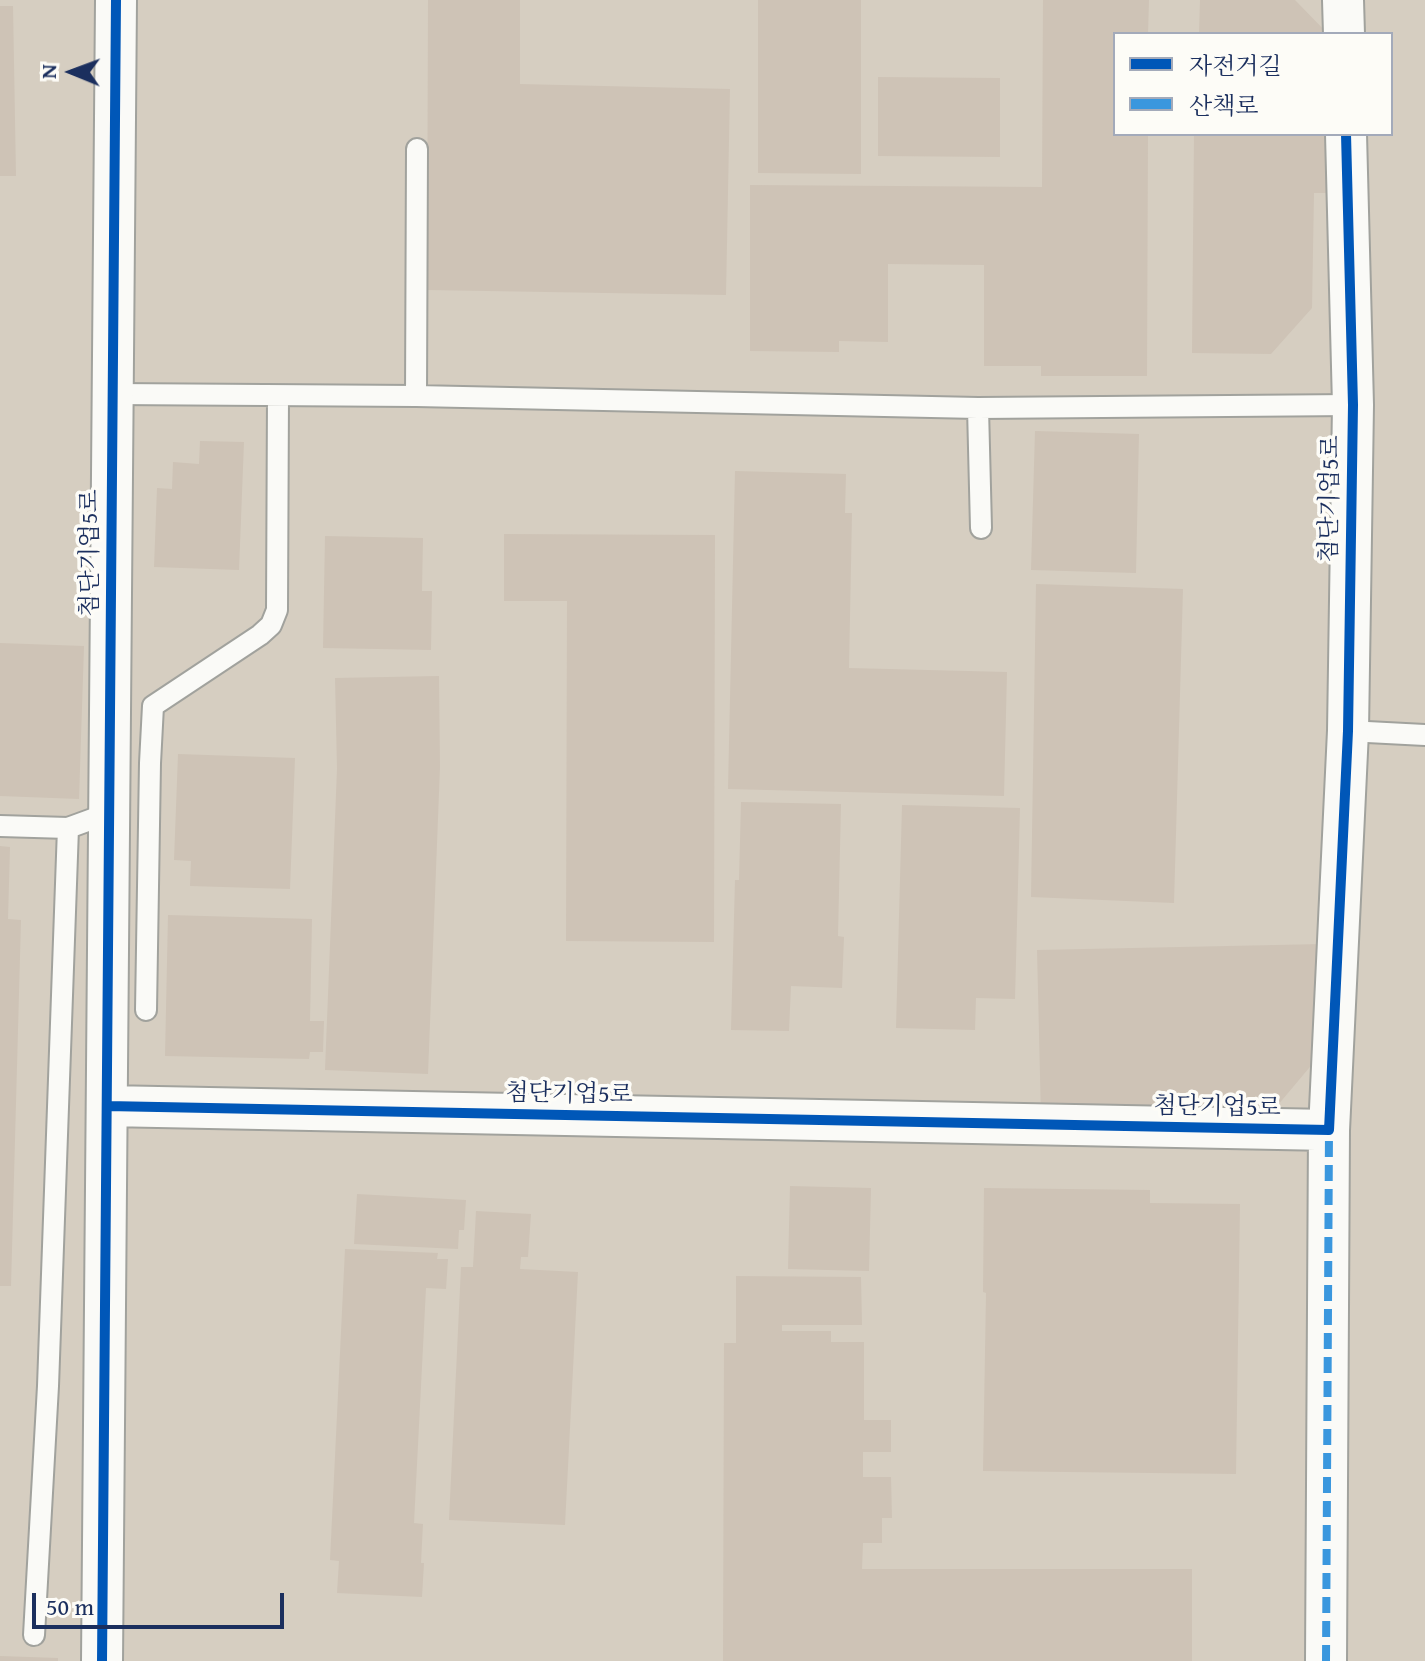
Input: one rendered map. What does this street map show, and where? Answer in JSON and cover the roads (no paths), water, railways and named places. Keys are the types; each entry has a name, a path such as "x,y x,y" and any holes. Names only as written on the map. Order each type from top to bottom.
{"street":[{"name":"첨단기업5로","path":"102,1661 116,0"},
{"path":"1343,0 1344,32"},
{"name":"첨단기업5로","path":"1326,1661 1329,1130 1348,731 1353,405 1346,136"},
{"name":"첨단기업5로","path":"107,1106 1329,1130"}],"lane":[{"path":"416,396 417,149"},
{"name":"첨단기업5로","path":"113,394 416,396 978,408 1353,405"},
{"path":"146,1010 153,706 271,625 277,610 278,396"},
{"path":"978,408 981,528"},
{"path":"1348,731 1425,735"},
{"path":"0,826 68,828 109,813"},
{"path":"34,1635 48,1386 68,828"}]}
